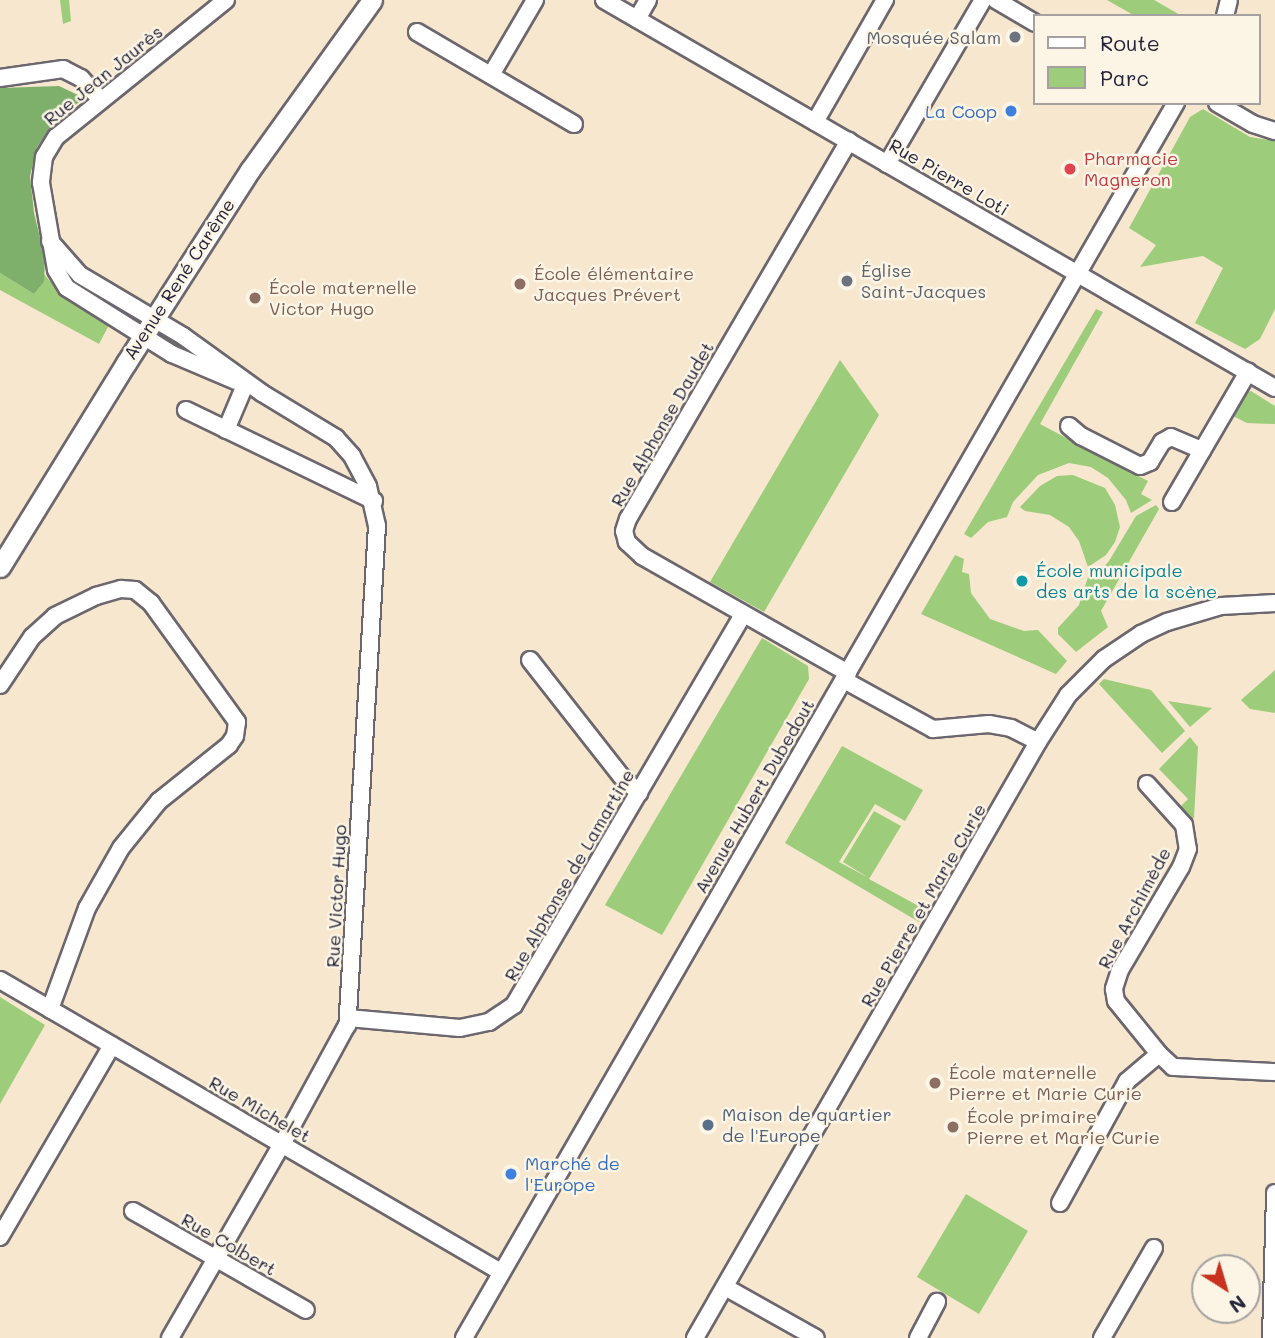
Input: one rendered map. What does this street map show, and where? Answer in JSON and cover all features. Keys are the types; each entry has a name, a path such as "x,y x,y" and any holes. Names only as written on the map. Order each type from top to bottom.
{"street":[{"name":"Rue Jean Jaurès","path":"142,336 67,288 56,270 41,183 44,158 56,136 226,0"},
{"name":"Avenue René Carême","path":"0,568 142,336 281,124 372,0"},
{"path":"491,75 535,0"},
{"name":"Rue Pierre Loti","path":"604,0 1275,388"},
{"path":"637,19 648,0"},
{"path":"815,122 886,0"},
{"path":"887,163 983,0"},
{"path":"996,0 1034,22"},
{"path":"417,32 575,124"},
{"path":"0,78 63,69 81,78 100,99"},
{"name":"Avenue Hubert Dubedout","path":"464,1338 1174,105"},
{"path":"1220,105 1253,124 1275,131"},
{"name":"Rue Alphonse Daudet","path":"849,141 628,519 624,531 627,542 642,556 933,729 989,723 1011,728 1038,742"},
{"path":"50,241 80,275 154,319"},
{"name":"Rue Victor Hugo","path":"154,319 262,393 336,438 356,462 373,501 378,536 348,1018 338,1045 170,1338"},
{"name":"Rue Victor Hugo","path":"142,336 182,359 262,393"},
{"path":"1172,502 1248,372"},
{"path":"226,430 245,385"},
{"path":"186,410 373,501"},
{"path":"1069,426 1081,436 1140,466 1150,462 1162,442 1171,436 1202,450"},
{"path":"0,685 32,637 55,616 107,592 129,589 140,592 176,636 237,722 235,736 229,745 167,794 128,837 96,890 50,1009"},
{"name":"Rue Pierre et Marie Curie","path":"695,1338 1038,742 1077,685 1104,659 1135,638 1167,622 1209,609 1275,603"},
{"name":"Rue Alphonse de Lamartine","path":"348,1018 450,1028 489,1022 508,1011 524,991 743,614"},
{"path":"530,660 621,776 639,793"},
{"name":"Rue Archimède","path":"1147,784 1184,825 1188,849 1181,867 1120,970 1114,995 1122,1012 1169,1065 1184,1070 1275,1072"},
{"name":"Rue Michelet","path":"0,979 501,1272"},
{"path":"0,1237 113,1045"},
{"path":"1060,1203 1127,1081 1158,1054"},
{"path":"1271,1338 1275,1193"},
{"name":"Rue Colbert","path":"133,1211 306,1310"},
{"path":"1102,1338 1154,1248"},
{"path":"725,1287 816,1338"},
{"path":"918,1338 937,1302"}],"green space":[{"path":"60,0 69,0 71,21 63,24"},
{"path":"1107,0 1154,0 1178,14 1132,14"},
{"path":"59,86 78,95 79,102 54,122 37,147 30,176 34,213 45,258 44,282 34,294 0,273 0,88"},
{"path":"1203,109 1250,137 1275,141 1275,309 1260,339 1245,349 1195,323 1223,268 1203,256 1140,267 1156,245 1129,228 1190,117"},
{"path":"0,273 34,294 44,282 44,274 64,298 109,325 99,344 0,290"},
{"path":"1096,309 1103,312 1040,424 1148,481 1141,494 1152,500 1131,513 1126,500 1108,478 1091,467 1069,463 1038,475 1013,502 1007,517 988,522 971,538 964,534"},
{"path":"840,360 879,415 764,612 710,582"},
{"path":"1251,391 1275,406 1275,424 1247,423 1233,416 1246,393"},
{"path":"1073,475 1105,488 1115,505 1120,527 1115,542 1106,555 1088,567 1079,541 1069,527 1050,515 1025,511 1020,507 1040,486 1057,476"},
{"path":"1156,505 1159,509 1101,611 1108,627 1076,652 1058,634 1058,628 1079,605 1089,574 1101,570 1109,561 1136,516"},
{"path":"955,555 964,559 962,572 969,574 971,593 990,619 1024,631 1038,630 1067,661 1056,674 921,614"},
{"path":"762,638 808,666 809,679 662,935 605,905"},
{"path":"1275,670 1275,713 1250,709 1241,700"},
{"path":"1104,679 1151,690 1185,731 1162,753 1099,684"},
{"path":"1168,701 1212,708 1190,727"},
{"path":"1190,737 1198,747 1194,818 1191,820 1179,808 1188,799 1159,769"},
{"path":"842,746 923,790 905,821 875,804 839,862 869,878 843,862 874,811 901,826 869,879 926,910 919,922 785,843"},
{"path":"0,997 45,1025 0,1104"},
{"path":"966,1194 1028,1231 979,1314 917,1277"}],"place":[{"name":"Mosquée Salam","path":"1015,37"},
{"name":"La Coop","path":"1011,111"},
{"name":"Pharmacie Magneron","path":"1070,169"},
{"name":"Église Saint-Jacques","path":"847,281"},
{"name":"École élémentaire Jacques Prévert","path":"520,284"},
{"name":"École maternelle Victor Hugo","path":"255,298"},
{"name":"École municipale des arts de la scène","path":"1022,581"},
{"name":"École maternelle Pierre et Marie Curie","path":"935,1083"},
{"name":"Maison de quartier de l'Europe","path":"708,1125"},
{"name":"École primaire Pierre et Marie Curie","path":"953,1127"},
{"name":"Marché de l'Europe","path":"511,1174"}]}
